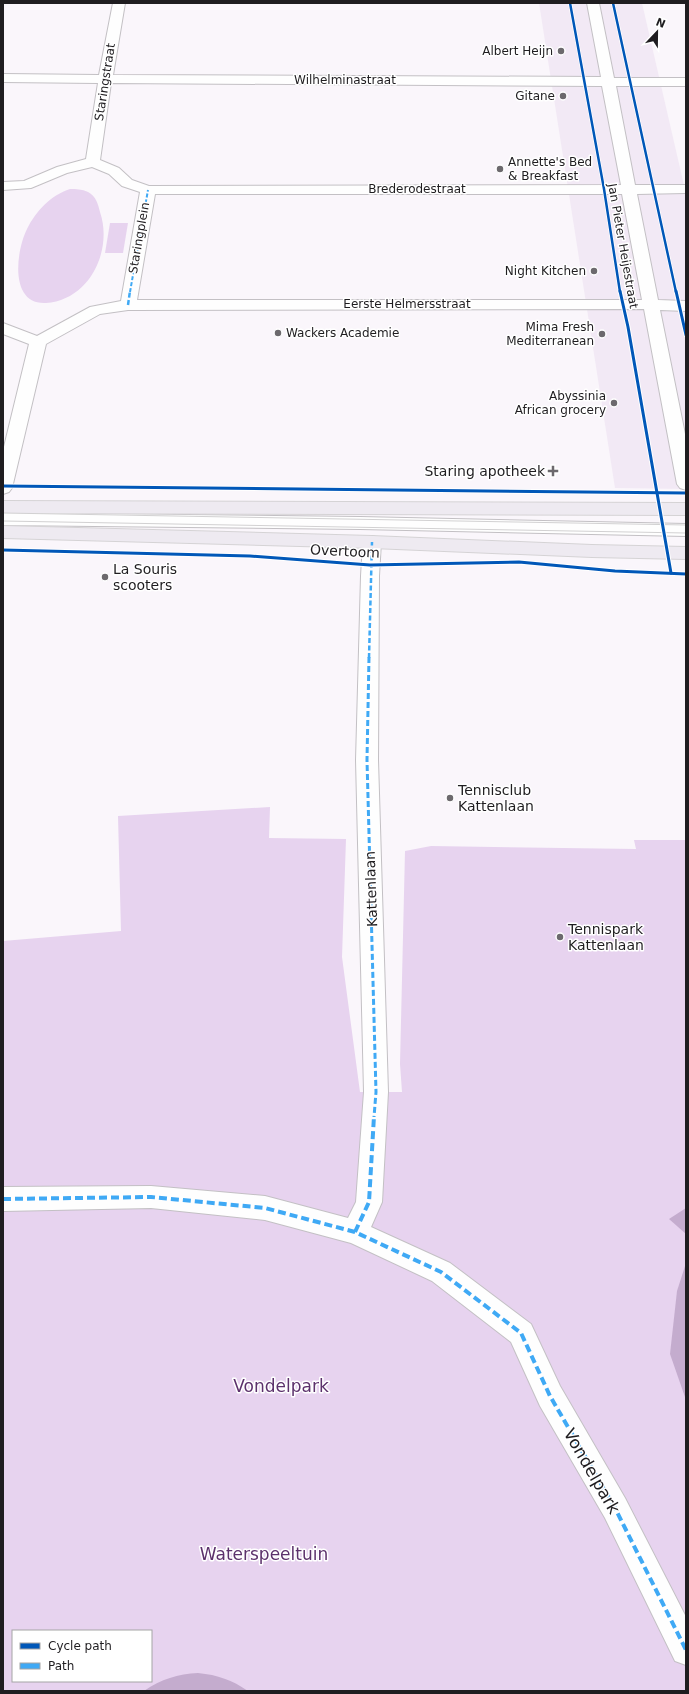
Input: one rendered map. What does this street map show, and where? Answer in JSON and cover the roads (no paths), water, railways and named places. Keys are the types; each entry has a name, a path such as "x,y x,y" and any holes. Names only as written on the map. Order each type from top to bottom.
{"main road":[{"path":"3,507 686,509"},
{"name":"Overtoom","path":"3,532 372,542 592,551 686,553"}],"street":[{"name":"Staringstraat","path":"93,162 104,78 119,3"},
{"name":"Jan Pieter Heijestraat","path":"593,3 686,484"},
{"name":"Wilhelminastraat","path":"3,78 686,82"},
{"path":"3,186 26,185 62,170 93,162"},
{"name":"Staringplein","path":"93,162 114,171 127,183 148,190 128,305"},
{"name":"Brederodestraat","path":"148,190 686,189"},
{"name":"Eerste Helmersstraat","path":"128,305 606,304 686,306"},
{"path":"3,488 38,342 96,310 128,305"},
{"path":"3,328 38,342"},
{"name":"Overtoom","path":"3,519 368,523 686,530"},
{"name":"Kattenlaan","path":"355,1232 370,1202 376,1092 367,760 370,576 372,542"},
{"name":"Vondelpark","path":"3,1199 159,1198 265,1208 355,1232 441,1272 521,1334 550,1396 615,1508 686,1650"}],"tram line":[{"path":"3,513 686,525"},
{"path":"3,521 686,533"}],"place":[{"name":"Albert Heijn","path":"561,51"},
{"name":"Gitane","path":"563,96"},
{"name":"Annette's Bed & Breakfast","path":"500,169"},
{"name":"Night Kitchen","path":"594,271"},
{"name":"Wackers Academie","path":"278,333"},
{"name":"Mima Fresh Mediterranean","path":"602,334"},
{"name":"Abyssinia African grocery","path":"614,403"},
{"name":"Staring apotheek","path":"553,471"},
{"name":"La Souris scooters","path":"105,577"},
{"name":"Tennisclub Kattenlaan","path":"450,798"},
{"name":"Tennispark Kattenlaan","path":"560,937"}],"park label":[{"name":"Waterspeeltuin","path":"264,1554"}]}
